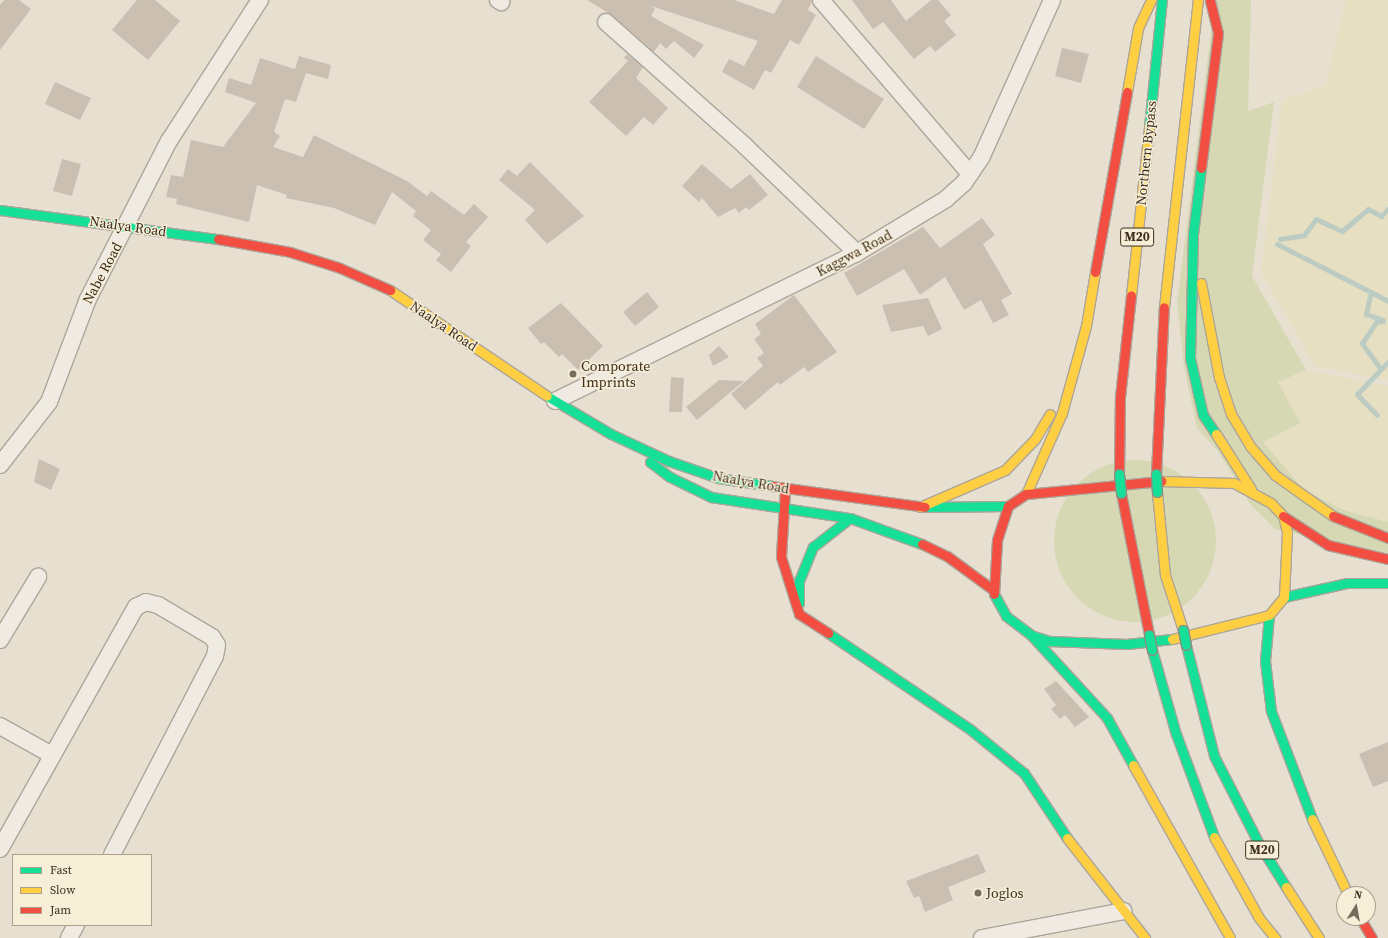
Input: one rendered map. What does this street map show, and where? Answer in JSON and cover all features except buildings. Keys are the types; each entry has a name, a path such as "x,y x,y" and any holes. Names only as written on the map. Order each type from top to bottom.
{"main road":[{"path":"1026,494 1062,413 1086,326 1138,28 1151,0"},
{"name":"Northern Bypass","path":"1162,0 1120,397 1119,474 1121,493 1152,650 1176,734 1211,832 1259,918 1275,938"},
{"name":"M20","path":"1198,0 1164,296 1156,474 1165,575 1183,630 1214,756 1258,844 1319,938"},
{"path":"1210,0 1218,33 1193,234 1190,358 1203,415 1251,489 1283,516 1328,545 1388,559"},
{"name":"Naalya Road","path":"0,210 127,225 290,252 340,268 383,286 555,401 611,434 669,461 718,478 786,489 920,507 980,509 1008,506"},
{"path":"1193,234 1219,377 1231,414 1250,446 1275,475 1320,509 1350,525 1388,538"},
{"path":"920,507 1005,470 1035,439 1072,377"},
{"path":"611,434 670,477 710,497 850,518 946,556 992,589 1006,616 1031,635 1107,718 1230,938"},
{"path":"992,589 997,540 1008,506 1026,494 1161,480 1234,483 1251,489"},
{"path":"786,489 782,508 781,557 799,614 971,730 1024,773 1086,866 1145,938"},
{"path":"1283,516 1287,532 1284,597 1269,615 1265,661 1271,711 1311,817 1344,886"},
{"path":"799,614 799,582 805,561 813,547 850,518"},
{"path":"1284,597 1347,583 1388,584"},
{"path":"1031,635 1050,641 1151,644 1269,615"},
{"path":"1365,926 1372,938"}],"street":[{"name":"Nabe Road","path":"0,465 49,402 88,299 169,141 260,0"},
{"path":"821,0 970,174"},
{"name":"Kaggwa Road","path":"555,401 857,253 922,216 970,174 997,126 1052,0"},
{"path":"606,22 745,146 857,253"},
{"path":"0,640 38,577"},
{"path":"0,849 136,607 146,602 158,605 212,637 217,645 215,656 113,854"},
{"path":"0,726 52,755"},
{"path":"982,938 1123,911"},
{"path":"69,938 75,926"}],"shaded area":[{"path":"1346,0 1388,0 1388,380 1315,366 1261,272 1282,100 1325,85"},
{"path":"1306,370 1388,386 1388,522 1343,510 1303,489 1263,442 1300,423 1278,382"}],"green space":[{"path":"1215,0 1251,0 1248,111 1274,102 1252,276 1306,370 1278,382 1300,423 1263,442 1303,489 1343,510 1388,522 1388,553 1275,529 1250,504 1218,451 1197,428 1184,367 1177,303"},
{"path":"1127,460 1143,460 1166,466 1186,478 1198,490 1213,517 1216,541 1213,565 1210,572 1198,592 1186,604 1159,619 1143,622 1127,622 1104,616 1084,604 1072,592 1057,565 1054,549 1054,533 1060,510 1072,490 1084,478 1111,463"}],"waterway":[{"path":"1280,239 1304,235 1316,219 1342,231 1368,209 1381,216 1388,209"},
{"path":"1277,244 1371,292 1366,314 1383,320"},
{"path":"1371,292 1388,301"},
{"path":"1380,368 1362,343 1376,322 1383,321"},
{"path":"1377,415 1357,394 1388,362"}],"traffic: fast":[{"path":"1149,127 1162,0"},
{"path":"1201,168 1193,234 1190,358 1203,415 1216,434"},
{"path":"0,210 218,239"},
{"path":"547,396 611,434 669,461 718,478 772,486"},
{"path":"650,462 670,477 711,497 850,518 922,544"},
{"path":"1119,474 1121,493"},
{"path":"1156,474 1157,492"},
{"path":"925,507 1008,506"},
{"path":"799,603 799,581 813,547 850,518"},
{"path":"1284,597 1347,583 1388,583"},
{"path":"994,594 1006,616 1031,635 1050,641 1127,644 1172,639"},
{"path":"1269,615 1265,661 1271,711 1312,819"},
{"path":"1183,630 1186,645"},
{"path":"828,633 971,730 1024,773 1067,838"},
{"path":"1031,635 1107,718 1133,765"},
{"path":"1149,635 1152,650"},
{"path":"1186,645 1214,756 1259,844 1286,887"},
{"path":"1152,650 1176,734 1214,837"}],"traffic: slow":[{"path":"1127,92 1138,28 1151,0"},
{"path":"1164,307 1198,0"},
{"path":"1131,296 1149,127"},
{"path":"1026,494 1062,413 1086,326 1095,272"},
{"path":"1201,283 1219,377 1231,414 1250,446 1275,475 1333,516"},
{"path":"390,290 547,396"},
{"path":"920,507 1005,470 1035,439 1050,414"},
{"path":"1216,434 1251,489"},
{"path":"1161,481 1234,483 1271,503 1283,516 1287,532 1284,597 1269,615 1172,639"},
{"path":"1157,492 1165,575 1183,630"},
{"path":"1133,765 1230,938"},
{"path":"1312,819 1344,886"},
{"path":"1214,837 1259,918 1275,938"},
{"path":"1067,838 1145,938"},
{"path":"1286,887 1319,938"}],"traffic: jam":[{"path":"1201,168 1218,33 1210,0"},
{"path":"1095,272 1127,92"},
{"path":"218,239 290,252 340,268 390,290"},
{"path":"1119,474 1120,397 1131,296"},
{"path":"1156,474 1164,307"},
{"path":"994,594 997,540 1008,506 1026,494 1161,481"},
{"path":"772,486 925,507"},
{"path":"785,489 781,557 799,614 828,633"},
{"path":"1121,493 1149,635"},
{"path":"1283,516 1328,545 1388,559"},
{"path":"1333,516 1388,538"},
{"path":"922,544 947,556 992,589"},
{"path":"1365,926 1372,938"}],"place":[{"name":"Comporate Imprints","path":"573,374"},
{"name":"Joglos","path":"978,893"}]}
